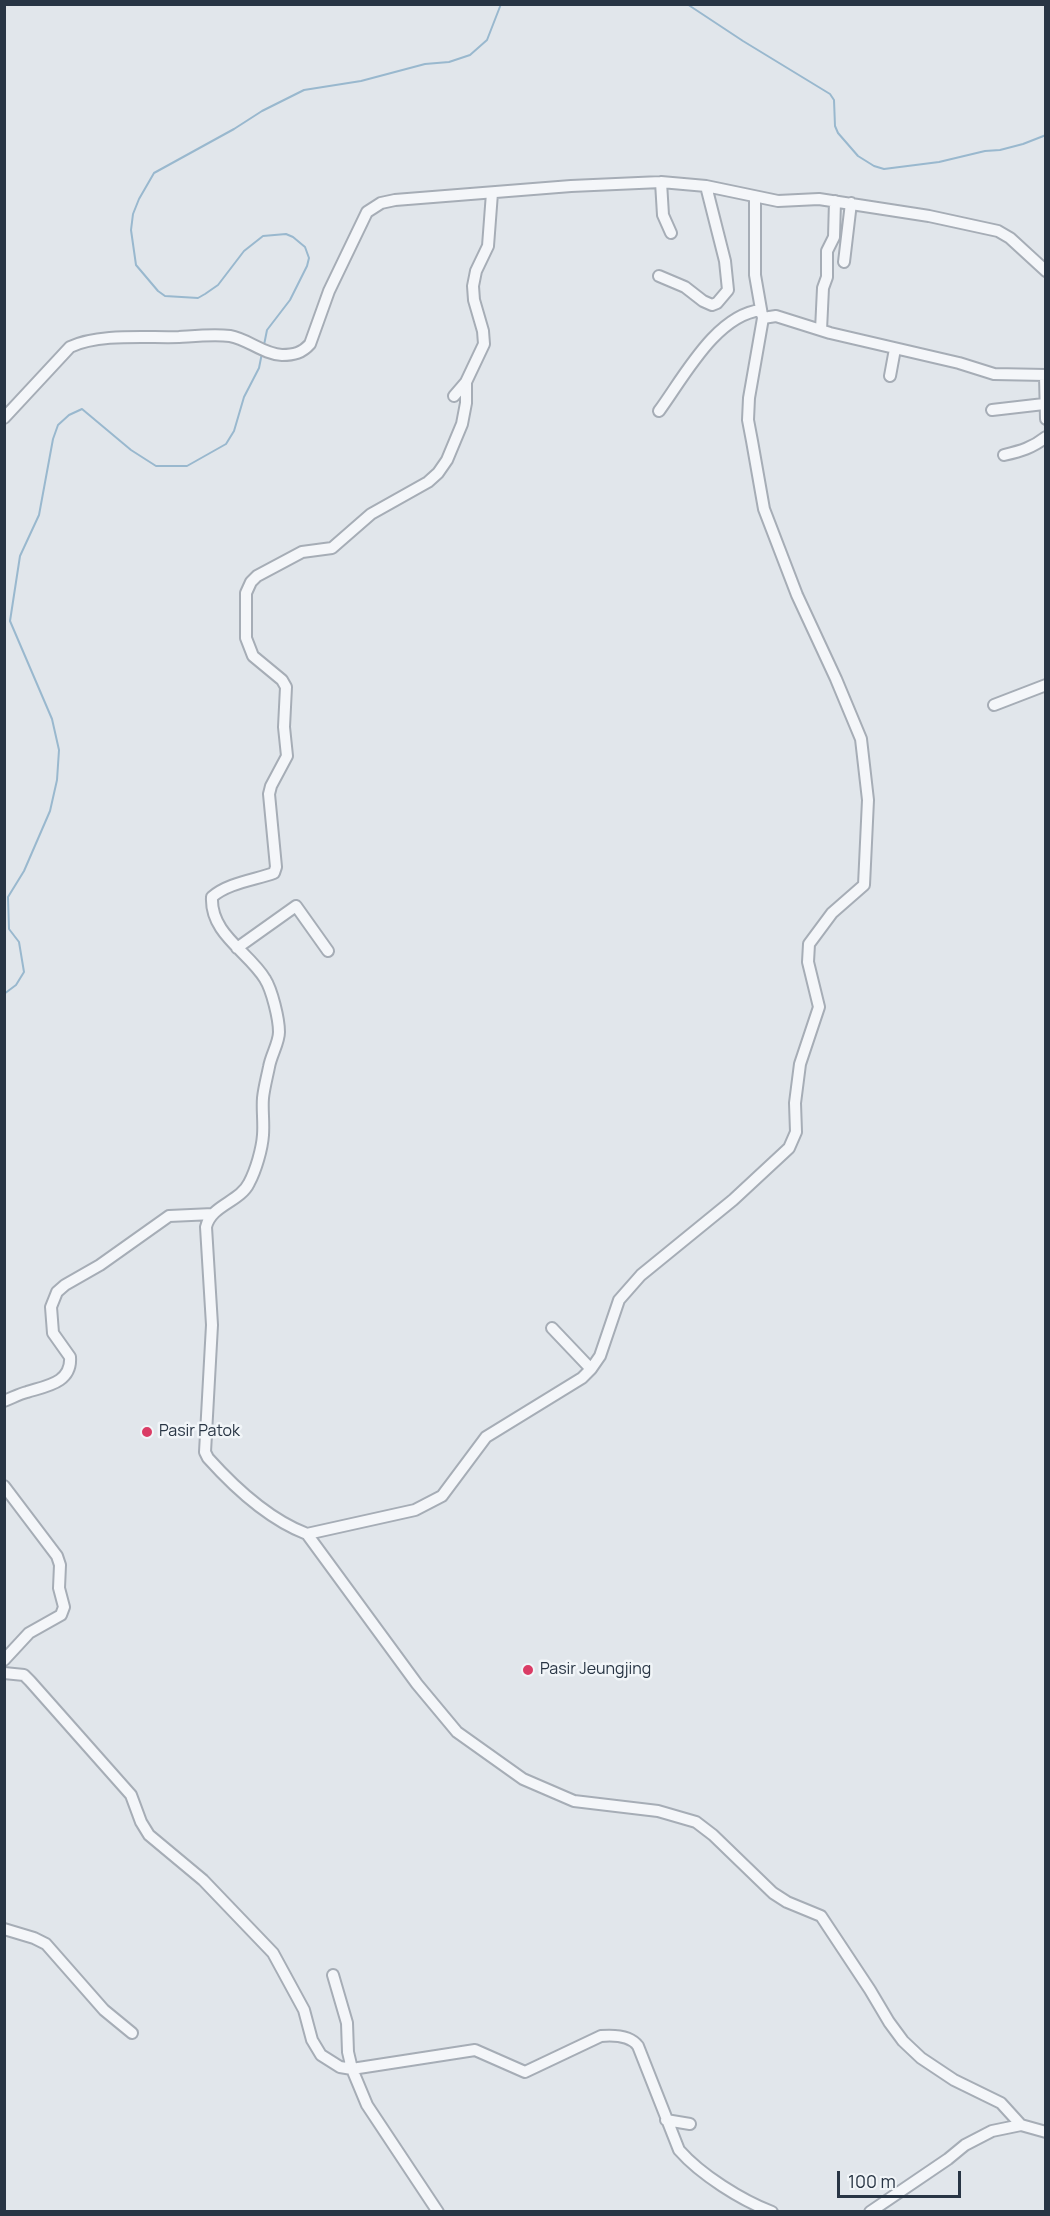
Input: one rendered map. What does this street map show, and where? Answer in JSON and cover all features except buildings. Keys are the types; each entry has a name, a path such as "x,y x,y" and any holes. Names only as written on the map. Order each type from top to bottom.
{"street":[{"path":"661,182 663,215 671,233"},
{"path":"4,418 70,347 79,342 229,336 269,352 281,355 297,354 310,344 329,291 367,212 374,207 395,200 571,186 661,182 706,186 778,201 819,199 851,203 929,216 998,231 1010,238 1046,271"},
{"path":"659,276 686,287 693,295 712,305 728,291 725,261 706,186"},
{"path":"454,396 466,382 484,344 473,286 476,271 488,246 492,193"},
{"path":"466,382 466,403 462,424 447,460 438,473 428,482 371,514 332,548 293,556 257,576 247,588 245,626 250,649 259,663 282,680 286,687 284,727 287,756 269,794 276,867 274,873 256,877 212,897 212,906 217,921 237,948 264,977 280,1033 271,1058 263,1098 263,1137 250,1183 213,1214 206,1227 212,1325 205,1452 207,1458 241,1493 287,1527 307,1534 415,1510 442,1496 486,1437 582,1378 591,1369 600,1356 620,1300 641,1275 733,1200 789,1148 796,1132 795,1103 800,1064 819,1007 808,962 809,944 832,913 864,885 868,801 861,739 797,595 764,509 748,420 749,398 762,314 755,275 755,197"},
{"path":"821,330 827,251 834,237 836,201"},
{"path":"844,262 851,203"},
{"path":"659,411 716,332 741,316 762,314 895,349 959,363 994,374 1045,375 1046,419"},
{"path":"890,376 895,349"},
{"path":"992,410 1044,404"},
{"path":"1004,455 1021,452 1035,446 1046,437"},
{"path":"994,705 1046,686"},
{"path":"237,948 296,906 328,951"},
{"path":"4,1401 59,1381 67,1371 70,1357 54,1337 51,1307 57,1292 100,1265 169,1216 213,1214"},
{"path":"552,1328 591,1369"},
{"path":"4,1486 57,1556 60,1565 59,1588 64,1607 58,1619 30,1633 4,1660"},
{"path":"307,1534 417,1684 457,1732 523,1779 574,1801 658,1811 696,1822 713,1835 773,1893 787,1902 821,1916 889,2022 909,2047 954,2080 1001,2103 1021,2125"},
{"path":"4,1673 24,1675 30,1681 131,1795 141,1822 149,1835 196,1874 273,1953 304,2010 312,2040 321,2055 340,2067 352,2069 475,2050 525,2072 601,2036 630,2038 638,2046 679,2150 687,2159 722,2184 758,2206 772,2211"},
{"path":"4,1929 46,1944 104,2010 132,2032"},
{"path":"333,1976 347,2023 348,2052 352,2069 367,2105 438,2211"},
{"path":"666,2120 690,2124"},
{"path":"870,2211 965,2145 992,2131 1021,2125 1046,2132"}],"waterway":[{"path":"264,345 267,330 290,300 307,266 309,258 305,247 286,234 263,236 244,251 218,285 205,294 198,298 165,296 136,265 131,230 133,214 139,199 154,173 262,111 304,90 361,81 425,64 449,62 470,55 487,40 501,4"},
{"path":"687,4 830,94 834,100 835,126 838,133 858,156 874,166 884,169 939,162 985,151 1000,150 1046,135"},
{"path":"4,994 16,985 24,972 19,942 9,929 8,897 24,871 50,811 57,780 59,750 52,719 10,621 20,556 39,515 53,439 58,425 69,415 82,409 131,450 156,466 187,466 226,444 234,431 244,397 259,368 262,353"}],"place":[{"name":"Pasir Patok","path":"147,1432"},
{"name":"Pasir Jeungjing","path":"528,1670"}]}
